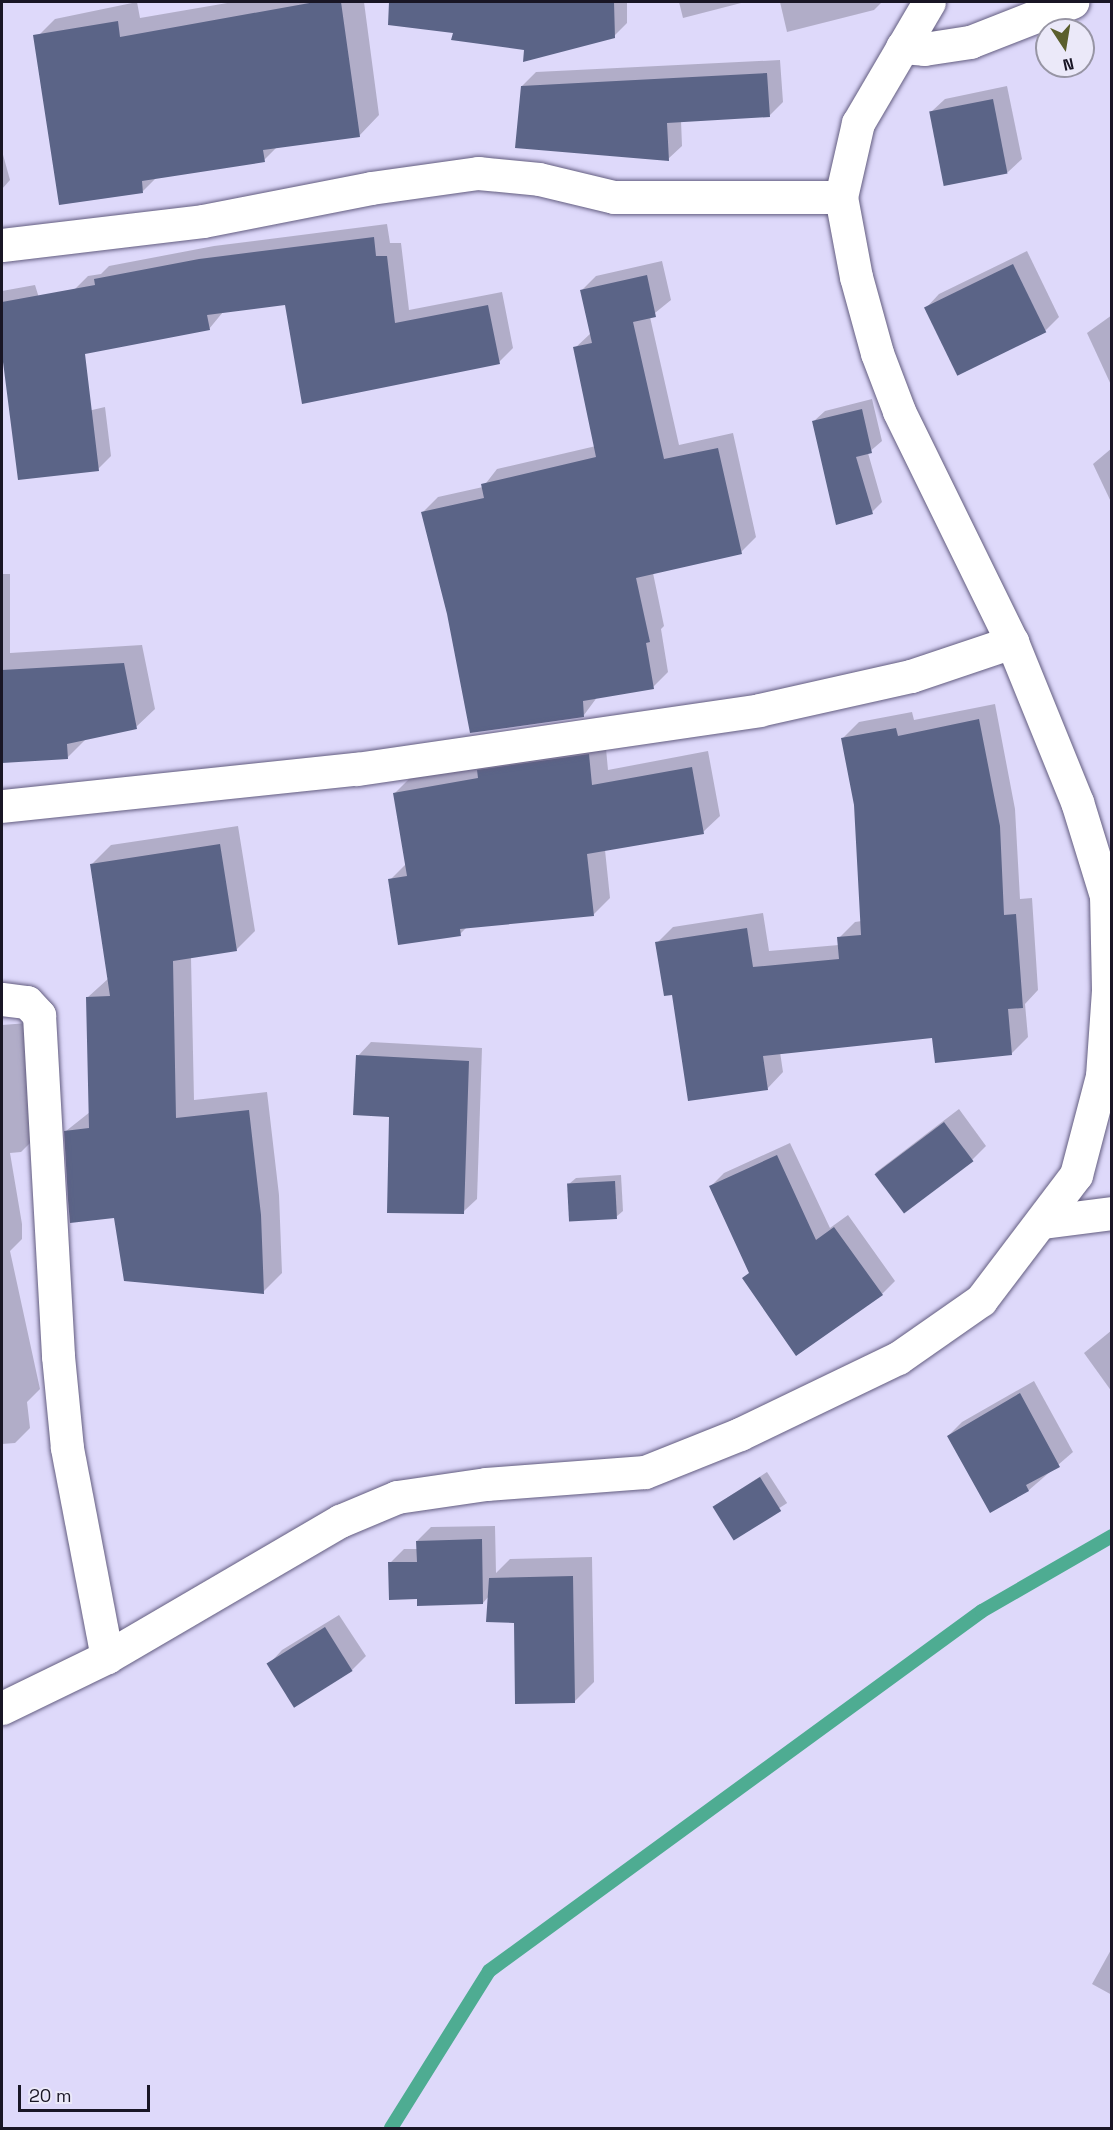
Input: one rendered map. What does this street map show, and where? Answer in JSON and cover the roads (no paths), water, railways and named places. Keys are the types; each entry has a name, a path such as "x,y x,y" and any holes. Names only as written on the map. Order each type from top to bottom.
{"street":[{"path":"2,1708 107,1656 340,1521 397,1497 486,1484 645,1472 740,1434 898,1358 981,1300 1076,1175 1102,1076 1108,990 1106,896 1077,802 1012,642 896,401 856,277 841,197 858,123 929,2"},
{"path":"902,47 924,49 970,42 1072,2"},
{"path":"2,245 203,221 371,188 478,173 539,179 614,197 841,197"},
{"path":"2,806 357,769 759,710 911,676 1012,642"},
{"path":"2,999 27,1002 39,1015 58,1356 67,1448 107,1656"},
{"path":"1042,1222 1112,1213"}],"waterway":[{"path":"391,2128 489,1971 982,1611 1112,1536"}]}
